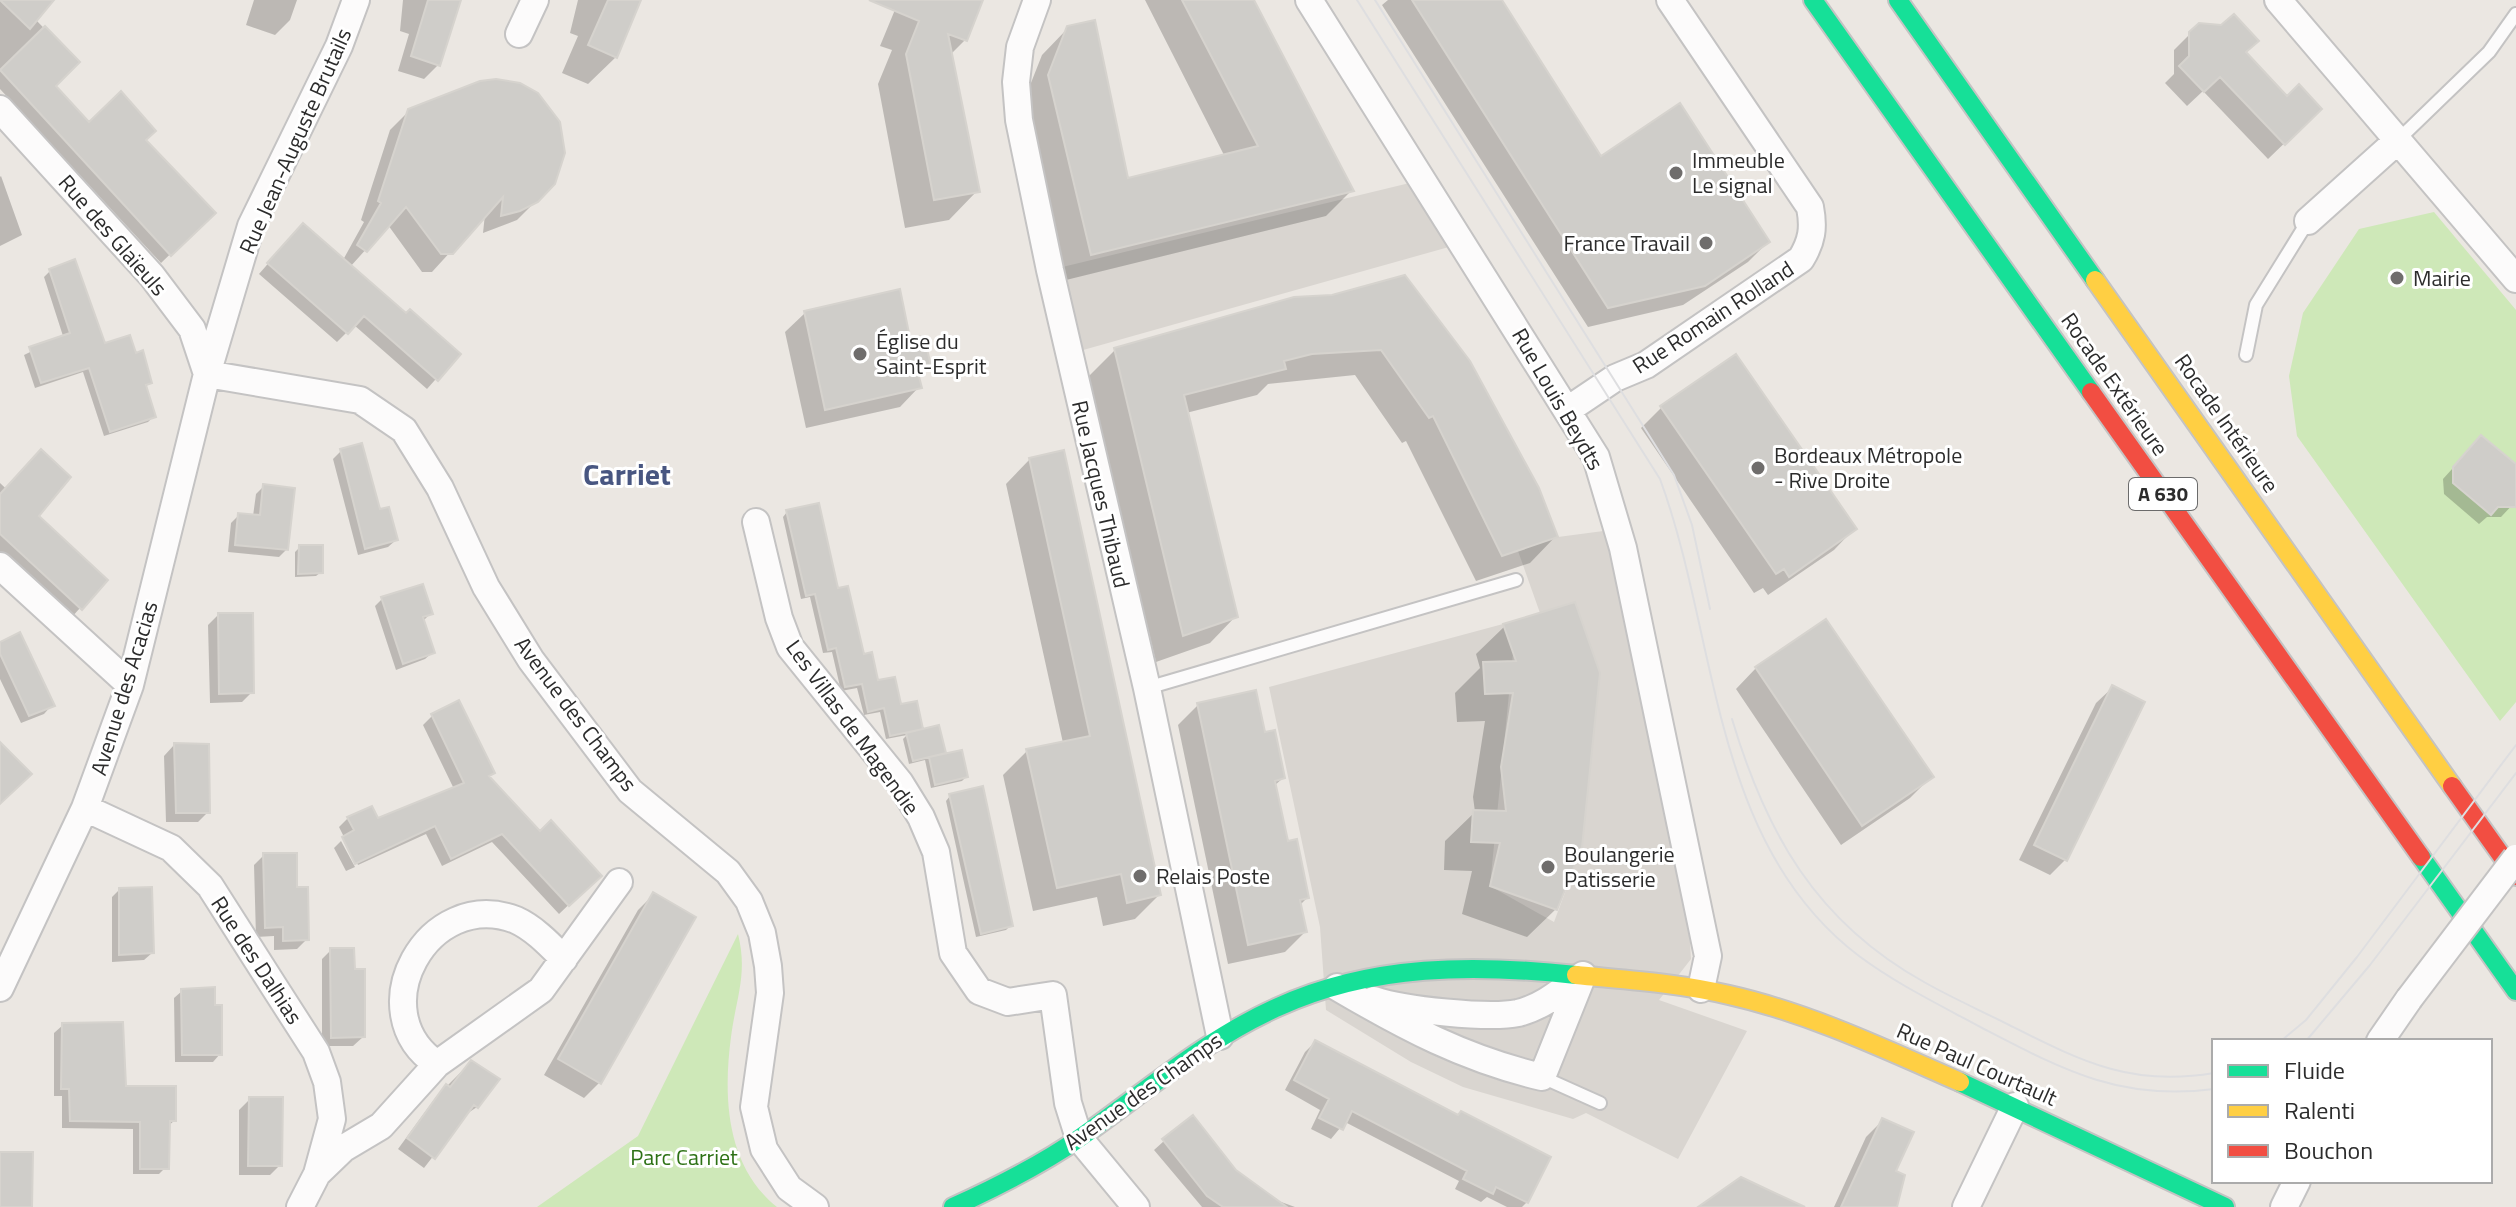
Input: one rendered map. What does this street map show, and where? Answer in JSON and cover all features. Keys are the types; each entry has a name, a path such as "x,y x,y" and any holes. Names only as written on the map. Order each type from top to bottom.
{"main road":[{"name":"Rocade Extérieure","path":"1813,0 2515,992"},
{"name":"Rocade Intérieure","path":"1898,0 2516,876"},
{"name":"Avenue des Champs","path":"953,1207 1002,1197 1220,1036 1310,993 1392,974 1463,968 1518,968 1701,989"},
{"name":"Rue Paul Courtault","path":"1701,989 1854,1035 2015,1106 2225,1207"}],"street":[{"name":"Rue Jean-Auguste Brutails","path":"207,374 251,226 339,46 356,0"},
{"path":"519,34 535,0"},
{"name":"Rue Jacques Thibaud","path":"1037,0 1020,47 1016,82 1019,120 1053,284 1147,688 1220,1036"},
{"name":"Rue Louis Beydts","path":"1309,0 1569,409 1596,457 1620,536 1708,956 1701,989"},
{"name":"Rue Romain Rolland","path":"1569,409 1615,378 1646,365 1801,259 1810,244 1813,224 1810,207 1670,0"},
{"path":"2278,0 2516,279"},
{"name":"Rue des Glaïeuls","path":"0,109 152,276 192,329 207,374"},
{"path":"2308,221 2396,142"},
{"name":"Avenue des Acacias","path":"2,979 85,808 130,685 207,374"},
{"name":"Avenue des Champs","path":"207,374 360,400 404,430 440,488 486,587 531,660 630,791 728,872 749,901 762,933 768,966 770,993 754,1107 764,1149 789,1188 815,1207"},
{"name":"Les Villas de Magendie","path":"756,522 779,618 790,647 900,783 921,817 936,852 953,953 979,991 1008,1002 1053,995 1068,1103 1079,1138"},
{"path":"0,566 130,685"},
{"name":"Rue des Dalhias","path":"85,808 171,848 210,886 299,1025 316,1052 329,1095 332,1119 317,1174"},
{"path":"2381,1039 2516,858"},
{"path":"300,1207 317,1174 344,1148 381,1126 437,1064 541,990 619,882"},
{"path":"437,1064 418,1052 407,1031 403,993 414,959 441,928 471,915 498,915 518,921 564,959"},
{"path":"1337,987 1395,1007 1501,1014 1517,1013 1546,1002 1583,975"},
{"path":"1337,987 1434,1042 1508,1069 1542,1077 1583,975"},
{"path":"1966,1207 2015,1106"},
{"path":"1079,1138 1136,1207"},
{"path":"2284,1207 2296,1183"}],"lane":[{"path":"2396,142 2489,52 2516,14"},
{"path":"2246,355 2256,305 2308,221"},
{"path":"1147,688 1516,580"},
{"path":"1542,1077 1600,1103"}],"green space":[{"path":"2434,212 2516,310 2516,702 2500,721 2297,436 2289,376 2303,313 2359,229"},
{"name":"Parc Carriet","path":"738,934 742,961 728,1083 732,1129 747,1172 777,1207 537,1207 638,1136"}],"shaded area":[{"path":"1422,180 1463,243 1069,354 1050,270"},
{"path":"1611,530 1687,894 1691,959 1659,1000 1747,1031 1678,1159 1586,1113 1573,1119 1463,1087 1411,1062 1326,1010 1320,927 1269,687 1503,624 1513,653 1490,886 1554,922 1582,847 1540,613 1518,551 1558,537"}],"building":[{"path":"0,0 54,0 30,29"},
{"path":"428,0 461,0 440,66 411,56"},
{"path":"608,0 641,0 617,58 588,45"},
{"path":"869,0 983,0 967,41 948,34 980,192 934,200 906,54 919,21"},
{"path":"1182,0 1254,0 1354,191 1091,255 1048,75 1067,26 1095,20 1128,178 1258,146"},
{"name":"Immeuble Le signal","path":"1412,0 1502,0 1601,156 1680,103 1770,242 1705,286 1608,308"},
{"path":"2234,14 2259,41 2246,52 2287,96 2299,84 2322,109 2285,145 2220,77 2204,92 2179,66 2189,56 2189,32 2199,23 2221,25"},
{"path":"45,26 80,62 56,86 89,122 121,91 156,131 146,140 216,213 171,256 0,70"},
{"path":"496,79 520,83 538,93 560,122 565,153 555,184 538,202 501,216 503,197 453,254 441,254 406,207 367,252 357,245 381,203 378,201 408,109 480,81"},
{"path":"303,223 406,313 410,309 461,354 438,381 364,316 348,334 267,263"},
{"path":"75,259 105,343 130,335 136,353 143,350 152,383 146,385 156,417 110,432 89,368 41,383 29,347 70,333 49,269"},
{"path":"1405,275 1470,361 1539,488 1558,537 1502,556 1433,416 1429,418 1381,350 1312,354 1284,361 1286,369 1184,395 1238,617 1183,636 1114,348 1294,297 1332,295"},
{"name":"Église du Saint-Esprit","path":"900,289 910,338 924,336 931,366 917,369 922,388 825,410 804,311"},
{"name":"Bordeaux Métropole - Rive Droite","path":"1736,354 1857,529 1789,577 1784,569 1776,574 1660,406"},
{"path":"2481,435 2516,464 2516,507 2498,507 2491,515 2453,483 2453,467"},
{"path":"362,443 380,509 389,507 398,540 365,549 340,449"},
{"path":"41,449 71,477 39,516 108,580 82,610 0,534 0,494"},
{"path":"1064,450 1161,895 1127,903 1121,874 1057,888 1026,749 1090,736 1029,458"},
{"path":"263,484 295,488 288,550 235,545 238,513 260,515"},
{"path":"819,503 838,588 848,586 864,654 872,652 878,680 895,677 901,704 917,701 923,729 890,736 884,708 868,712 862,684 845,687 836,648 828,650 815,594 806,596 786,510"},
{"path":"299,545 323,545 323,573 298,574"},
{"path":"423,584 433,614 423,617 435,653 403,664 381,597"},
{"path":"1575,602 1600,673 1582,847 1557,910 1490,886 1500,843 1471,842 1473,810 1506,811 1501,767 1513,693 1485,694 1483,662 1516,661 1503,624"},
{"path":"218,613 253,613 254,693 219,694"},
{"path":"1826,619 1934,777 1862,826 1755,667"},
{"path":"20,632 55,706 29,716 0,654 0,642"},
{"path":"2112,685 2145,702 2067,861 2034,845"},
{"path":"1256,690 1265,732 1275,730 1285,778 1275,781 1288,841 1297,839 1309,898 1300,900 1307,932 1248,945 1197,703"},
{"path":"459,700 495,773 489,776 540,831 551,820 602,876 569,906 502,834 451,859 435,826 355,864 342,837 354,830 347,817 372,806 378,818 464,783 431,714"},
{"path":"939,725 946,753 913,761 906,733"},
{"path":"0,742 32,774 0,804"},
{"path":"174,743 209,744 210,813 176,813"},
{"path":"962,750 968,777 935,785 929,757"},
{"path":"983,786 1013,926 981,934 949,794"},
{"path":"263,853 297,853 297,887 308,887 309,940 283,941 283,927 265,928"},
{"path":"152,887 154,953 119,955 119,888"},
{"path":"653,892 696,917 601,1084 558,1059"},
{"path":"330,948 354,948 355,969 365,969 365,1037 331,1038"},
{"path":"215,987 215,1005 222,1005 222,1055 182,1055 181,989"},
{"path":"123,1022 126,1086 176,1086 176,1121 170,1121 169,1169 140,1169 140,1122 70,1121 69,1089 61,1089 62,1023"},
{"path":"1315,1040 1458,1115 1461,1111 1551,1157 1528,1203 1496,1187 1493,1194 1463,1179 1467,1171 1352,1111 1343,1130 1319,1118 1329,1099 1294,1080"},
{"path":"471,1060 500,1079 478,1108 474,1105 435,1159 407,1138 446,1084 450,1087"},
{"path":"249,1097 283,1097 282,1166 248,1166"},
{"path":"1193,1115 1236,1170 1287,1207 1223,1207 1207,1196 1162,1139"},
{"path":"1882,1118 1914,1132 1896,1171 1905,1175 1897,1207 1841,1207"},
{"path":"0,1152 33,1152 32,1207 0,1207"},
{"path":"1741,1177 1805,1207 1698,1207"}],"tram line":[{"path":"1357,0 1660,479 1679,541 1726,735 1746,798 1773,856 1810,910 1859,956 1889,976 2041,1058 2094,1079 2122,1086 2150,1091 2212,1089"},
{"path":"1375,0 1674,475 1692,525 1710,609"},
{"path":"1732,719 1761,800 1800,871 1853,932 1886,958 1945,994 2085,1060 2133,1074 2158,1077 2212,1073"},
{"path":"2283,1039 2306,1020 2357,957 2516,745"},
{"path":"2308,1039 2370,965 2516,773"}],"traffic: fast":[{"path":"1813,0 2091,392"},
{"path":"1898,0 2095,280"},
{"path":"2421,857 2516,991"},
{"path":"953,1207 1066,1147 1226,1034 1278,1007 1314,993 1350,982 1424,971 1500,969 1576,975"},
{"path":"1960,1082 2225,1207"}],"traffic: slow":[{"path":"2095,280 2452,786"},
{"path":"1576,975 1653,982 1759,1003 1846,1033 1960,1082"}],"traffic: jam":[{"path":"2091,392 2421,857"},
{"path":"2452,786 2516,876"}],"place":[{"name":"Immeuble Le signal","path":"1676,173"},
{"name":"France Travail","path":"1706,243"},
{"name":"Mairie","path":"2397,278"},
{"name":"Église du Saint-Esprit","path":"860,354"},
{"name":"Bordeaux Métropole - Rive Droite","path":"1758,468"},
{"name":"Boulangerie Patisserie","path":"1548,867"},
{"name":"Relais Poste","path":"1140,876"}],"district":[{"name":"Carriet","path":"627,475"}]}
